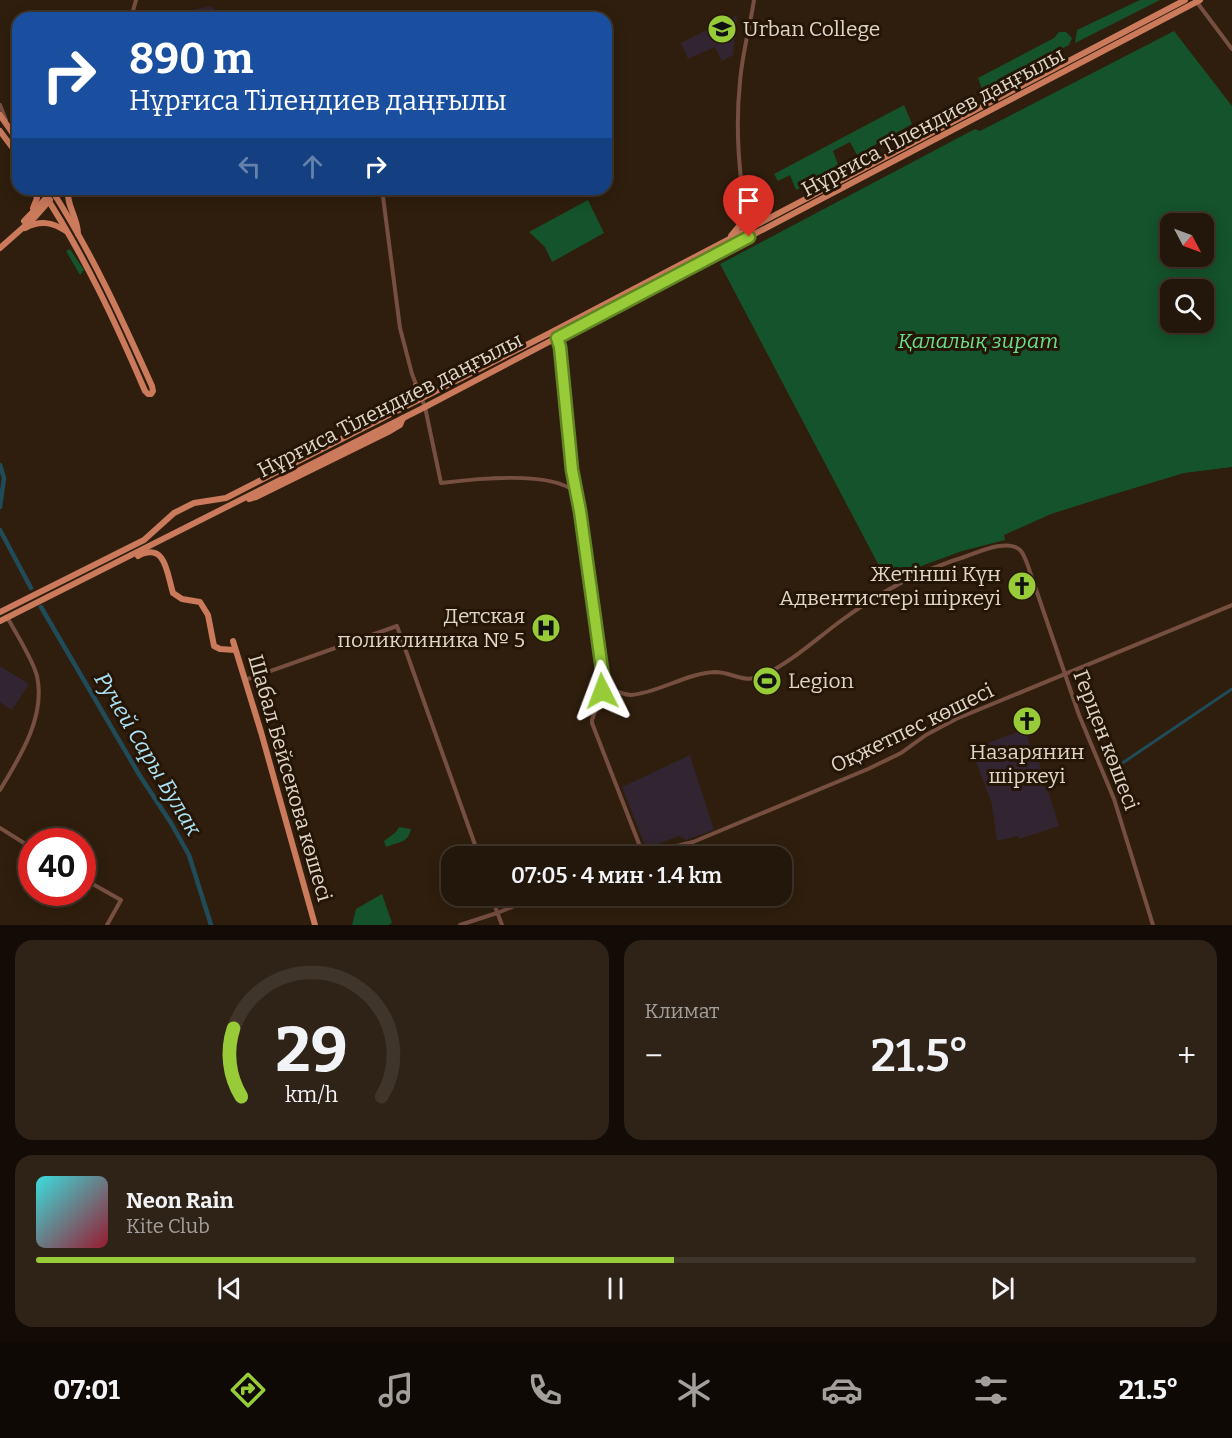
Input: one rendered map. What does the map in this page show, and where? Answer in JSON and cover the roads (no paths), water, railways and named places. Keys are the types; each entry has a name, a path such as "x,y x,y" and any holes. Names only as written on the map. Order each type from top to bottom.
{"main road":[{"name":"Нұрғиса Тілендиев даңғылы","path":"62,586 144,540 174,513 194,503 240,500 404,418 724,242 1183,1"},
{"name":"Нұрғиса Тілендиев даңғылы","path":"0,621 4,613 110,566 314,454 556,334 1197,1"},
{"path":"0,115 12,132"},
{"path":"0,131 12,147"},
{"path":"28,217 36,203 35,195"},
{"path":"45,195 68,232 104,301 145,391 149,395 153,391 117,307 57,195"},
{"path":"0,248 20,231 51,195"},
{"path":"68,195 68,204 78,225 78,234"},
{"path":"0,243 48,199"},
{"path":"724,242 738,230 743,204"},
{"path":"20,231 35,224 48,222 68,232"},
{"path":"401,410 414,398 416,386"},
{"path":"240,500 256,497 381,435 400,425 404,418"},
{"path":"367,436 381,435"},
{"path":"314,454 316,462"},
{"path":"110,566 116,567 150,551 159,554 173,593 182,599 197,601 206,609 214,646 220,649 235,650"},
{"name":"Шабал Бейсекова көшесі","path":"232,641 315,925"}],"street":[{"path":"749,229 743,204 739,153 739,89 754,0"},
{"path":"1197,1 1232,49"},
{"path":"0,105 7,124"},
{"path":"383,195 400,328 416,386 425,407 441,483 495,478 532,479 567,486 576,492"},
{"path":"556,334 560,347 566,423 603,677 602,691 592,723 640,846"},
{"name":"Герцен көшесі","path":"603,677 605,682 617,692 631,695 714,672 746,679 761,676 799,655 829,629 880,593 926,569 1010,545 1019,549 1028,566 1079,716 1110,788 1153,925"},
{"name":"Оқжетпес көшесі","path":"676,846 693,842 868,769 901,753 945,724 1232,605"},
{"path":"0,790 27,743 34,721 39,690 35,671 4,613"},
{"path":"245,681 397,626 475,846"},
{"path":"0,828 18,839"},
{"path":"96,886 121,900 106,925"},
{"path":"495,906 502,925"},
{"path":"460,925 515,906"}],"waterway":[{"path":"0,465 4,478 0,507"},
{"path":"0,530 31,588"},
{"name":"Ручей Сары Булак","path":"41,607 189,855 211,925"},
{"path":"1118,766 1232,689"}],"place":[{"name":"Urban College","path":"722,29"},
{"name":"Жетінші Күн Адвентистері шіркеуі","path":"1022,586"},
{"name":"Детская поликлиника № 5","path":"546,628"},
{"name":"Legion","path":"767,681"},
{"name":"Назарянин шіркеуі","path":"1027,721"}],"park label":[{"name":"Қалалық зират","path":"978,341"}]}
